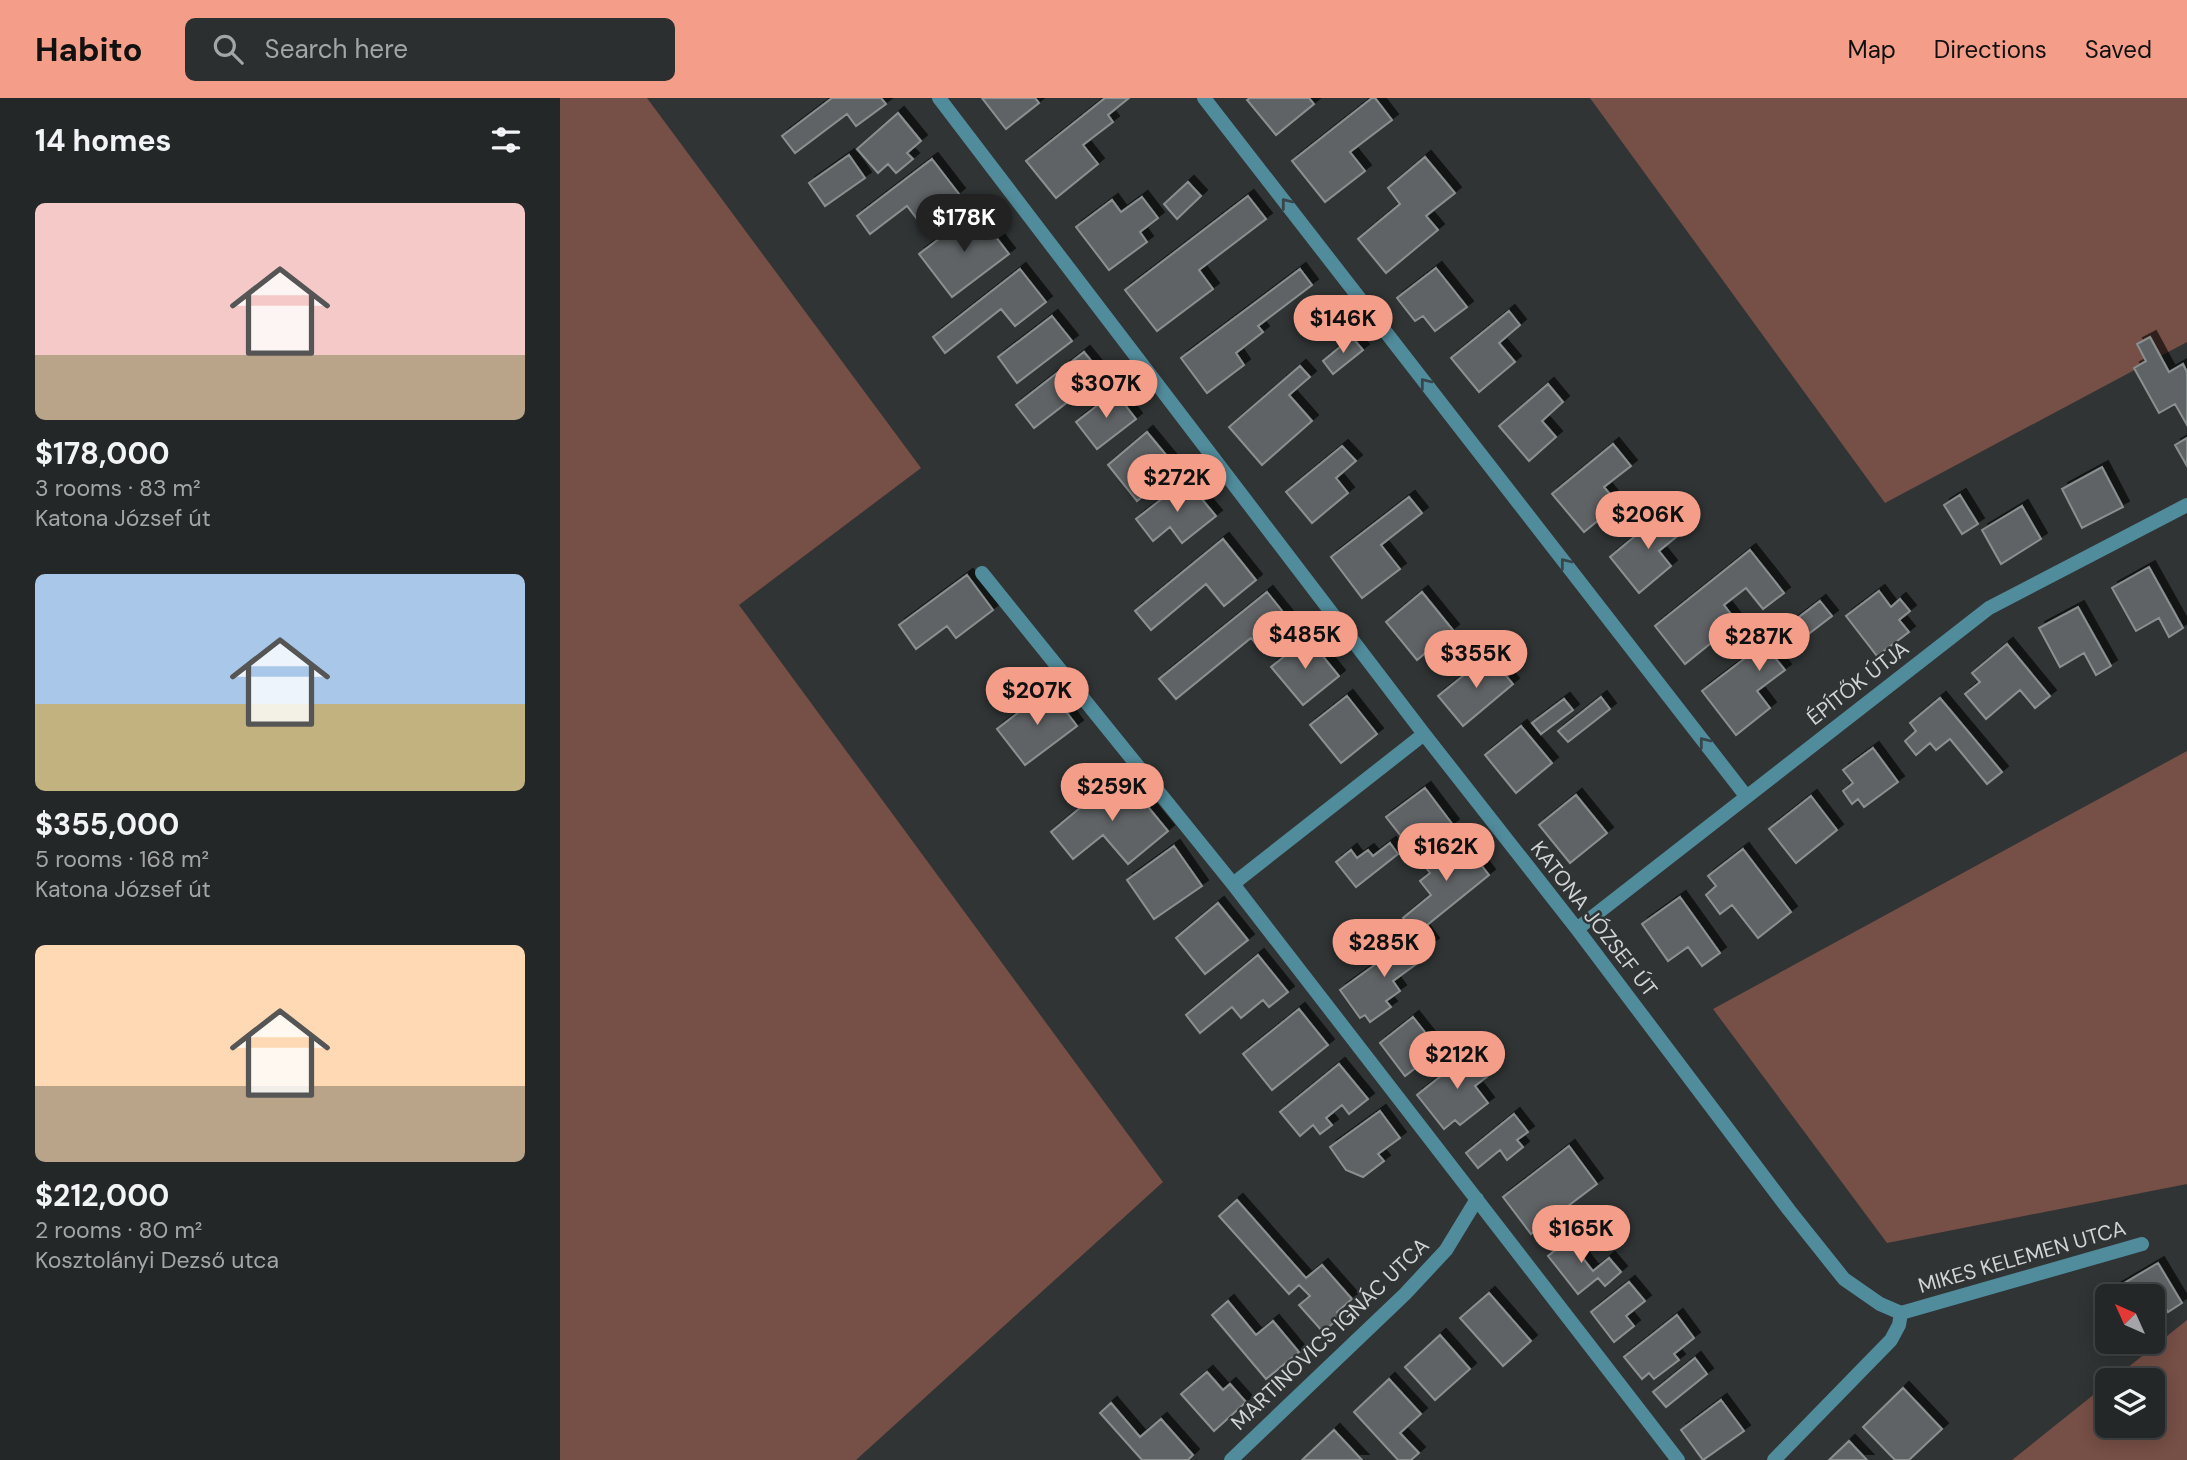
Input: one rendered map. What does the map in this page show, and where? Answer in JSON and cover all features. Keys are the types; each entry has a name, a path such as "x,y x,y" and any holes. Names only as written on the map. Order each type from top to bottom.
{"street":[{"name":"KATONA JÓZSEF ÚT","path":"939,98 1424,734 1577,929 1789,1210 1844,1279 1880,1304 1901,1313"},
{"path":"1204,98 1746,796"},
{"name":"ÉPÍTŐK ÚTJA","path":"1577,929 1989,608 2187,505"},
{"path":"982,573 1233,884 1678,1460"},
{"path":"1233,884 1424,734"},
{"name":"MARTINOVICS IGNÁC UTCA","path":"1231,1460 1405,1294 1446,1250 1477,1199"},
{"name":"MIKES KELEMEN UTCA","path":"1774,1460 1891,1340 1899,1325 1901,1313 2142,1244"}],"shaded area":[{"path":"560,98 647,98 921,468 739,605 1163,1182 856,1460 560,1460"},
{"path":"1590,98 2187,98 2187,342 1885,503"},
{"path":"2187,751 2187,1184 1887,1243 1713,1009"},
{"path":"2187,1320 2187,1460 2012,1460 2095,1394 2095,1438 2165,1438 2165,1368 2127,1368 2145,1354 2165,1354 2165,1338"}],"building":[{"path":"832,98 881,98 886,104 856,126 847,114 795,153 782,136"},
{"path":"982,98 1035,98 1039,103 1006,129"},
{"path":"1105,98 1129,98 1108,115 1113,122 1083,145 1098,164 1056,198 1026,161"},
{"path":"1309,98 1314,104 1276,135 1247,100"},
{"path":"1375,98 1392,120 1350,152 1365,171 1325,202 1292,161"},
{"path":"898,113 921,141 907,153 913,159 896,173 888,164 878,173 857,149"},
{"path":"849,155 865,178 825,206 809,183"},
{"path":"1425,157 1455,193 1426,216 1438,230 1386,273 1358,239 1400,204 1388,188"},
{"path":"932,159 959,194 921,224 907,206 870,234 857,216"},
{"path":"1188,182 1201,196 1177,219 1164,204"},
{"path":"1248,196 1266,219 1199,270 1213,289 1157,331 1125,290"},
{"path":"1142,197 1158,218 1140,232 1147,242 1109,270 1076,227 1112,200 1121,212"},
{"path":"976,211 1009,254 952,297 919,254"},
{"path":"1436,268 1467,307 1435,331 1423,316 1415,321 1397,298"},
{"path":"1020,269 1046,302 1015,326 1001,309 945,353 933,337"},
{"path":"1300,269 1312,285 1258,326 1263,332 1236,353 1244,365 1207,393 1181,358"},
{"path":"1509,311 1520,325 1499,343 1515,362 1479,392 1451,358"},
{"path":"1052,316 1072,341 1017,383 998,357"},
{"path":"1352,337 1363,350 1333,374 1323,361"},
{"path":"2150,337 2169,372 2183,364 2187,372 2187,425 2175,404 2159,413 2134,368 2146,361 2137,344"},
{"path":"1084,352 1107,380 1086,397 1082,391 1034,428 1016,405"},
{"path":"1300,366 1310,377 1289,395 1312,421 1262,465 1229,427"},
{"path":"1548,384 1563,402 1542,421 1556,437 1529,461 1499,426"},
{"path":"1115,392 1136,419 1097,449 1076,422"},
{"path":"1147,432 1177,468 1137,501 1108,465"},
{"path":"2187,438 2187,466 2175,445"},
{"path":"1613,444 1631,466 1604,487 1618,504 1584,532 1552,494"},
{"path":"1342,446 1356,461 1336,478 1348,493 1312,523 1286,492"},
{"path":"2102,467 2123,507 2082,528 2062,489"},
{"path":"1186,480 1216,516 1182,543 1170,527 1153,541 1136,519"},
{"path":"1960,495 1978,524 1962,534 1944,505"},
{"path":"1409,497 1422,513 1381,545 1400,569 1362,598 1331,557"},
{"path":"2022,506 2041,539 2001,564 1982,530"},
{"path":"1669,508 1686,529 1659,551 1671,566 1639,593 1610,557"},
{"path":"1223,539 1256,580 1224,606 1206,584 1151,630 1135,611"},
{"path":"1750,550 1784,593 1763,609 1746,588 1724,605 1737,622 1685,664 1655,626"},
{"path":"2149,567 2183,628 2169,637 2159,618 2136,631 2112,588"},
{"path":"967,575 993,610 956,638 947,626 916,649 899,625"},
{"path":"1879,591 1891,607 1900,599 1910,611 1899,620 1909,632 1877,656 1846,616"},
{"path":"1267,592 1295,627 1264,653 1251,638 1176,699 1159,679"},
{"path":"1422,592 1453,630 1417,660 1386,622"},
{"path":"1820,601 1832,616 1776,659 1785,670 1757,691 1770,708 1736,735 1702,691"},
{"path":"2078,607 2111,666 2096,675 2084,653 2060,667 2039,628"},
{"path":"1308,638 1339,676 1303,705 1271,667"},
{"path":"2007,644 2050,696 2035,708 2020,690 1986,719 1965,694 1980,682 1972,673"},
{"path":"1489,655 1513,684 1463,726 1438,696"},
{"path":"1049,689 1077,726 1025,765 997,729"},
{"path":"1347,696 1377,734 1341,763 1310,725"},
{"path":"1601,697 1610,709 1568,742 1558,731"},
{"path":"1940,698 2002,772 1987,784 1950,739 1936,750 1930,743 1916,755 1905,741 1916,731 1910,723"},
{"path":"1564,699 1573,710 1541,734 1532,723"},
{"path":"1521,726 1552,763 1516,793 1485,755"},
{"path":"1873,748 1898,782 1864,807 1858,799 1852,804 1843,791 1853,783 1843,770"},
{"path":"1121,774 1168,831 1128,864 1103,835 1073,859 1051,832"},
{"path":"1425,788 1453,825 1415,854 1386,817"},
{"path":"1576,795 1607,833 1570,863 1539,825"},
{"path":"1811,796 1837,830 1796,863 1769,829"},
{"path":"1459,837 1489,875 1416,934 1403,918 1431,895 1420,881 1430,873 1424,865"},
{"path":"1390,843 1398,854 1356,887 1336,862 1351,850 1357,858 1368,850 1373,856"},
{"path":"1174,846 1202,886 1154,919 1127,880"},
{"path":"1743,849 1791,912 1758,938 1732,905 1720,914 1706,895 1716,886 1708,876"},
{"path":"1680,897 1720,953 1702,966 1688,947 1668,961 1642,924"},
{"path":"1218,903 1248,940 1205,974 1176,938"},
{"path":"1423,930 1433,944 1418,954 1422,960 1393,981 1400,991 1386,1001 1391,1007 1370,1022 1365,1015 1360,1018 1340,990"},
{"path":"1258,955 1288,992 1269,1007 1263,1000 1241,1018 1232,1007 1200,1033 1186,1015"},
{"path":"1299,1009 1328,1045 1272,1090 1243,1054"},
{"path":"1413,1017 1439,1050 1405,1076 1380,1043"},
{"path":"1475,1049 1493,1072 1475,1086 1488,1103 1460,1125 1455,1120 1444,1129 1417,1095"},
{"path":"1339,1064 1368,1099 1349,1114 1342,1105 1326,1118 1332,1125 1320,1134 1313,1125 1300,1136 1280,1112"},
{"path":"1380,1111 1400,1138 1378,1154 1384,1161 1363,1177 1346,1170 1330,1147"},
{"path":"1514,1114 1528,1132 1517,1140 1523,1147 1507,1160 1500,1150 1478,1168 1466,1153"},
{"path":"1569,1146 1597,1184 1531,1234 1503,1197"},
{"path":"1237,1200 1306,1278 1322,1265 1352,1299 1337,1312 1341,1316 1323,1332 1299,1305 1310,1296 1299,1285 1289,1294 1219,1216"},
{"path":"1578,1232 1591,1248 1582,1257 1593,1271 1609,1258 1621,1272 1605,1286 1598,1278 1578,1294 1548,1256"},
{"path":"2158,1263 2182,1303 2168,1312 2165,1307 2165,1284 2123,1284"},
{"path":"1629,1282 1645,1301 1626,1316 1634,1326 1614,1342 1591,1312"},
{"path":"1489,1293 1531,1341 1503,1366 1460,1318"},
{"path":"1228,1301 1256,1335 1273,1321 1299,1352 1266,1379 1212,1315"},
{"path":"1677,1315 1694,1338 1674,1354 1679,1360 1654,1379 1649,1373 1642,1379 1624,1357"},
{"path":"1440,1335 1470,1369 1435,1400 1405,1367"},
{"path":"1695,1358 1707,1374 1666,1407 1653,1392"},
{"path":"1207,1372 1223,1390 1230,1384 1246,1402 1214,1431 1181,1394"},
{"path":"1389,1379 1421,1414 1400,1433 1419,1453 1411,1460 1398,1460 1354,1412"},
{"path":"1903,1388 1942,1429 1909,1460 1895,1460 1863,1427"},
{"path":"1721,1400 1744,1431 1703,1460 1681,1430"},
{"path":"1111,1403 1140,1437 1161,1419 1193,1455 1188,1460 1142,1460 1100,1413"},
{"path":"1334,1430 1362,1460 1302,1460"},
{"path":"1849,1441 1867,1460 1829,1460"}]}
